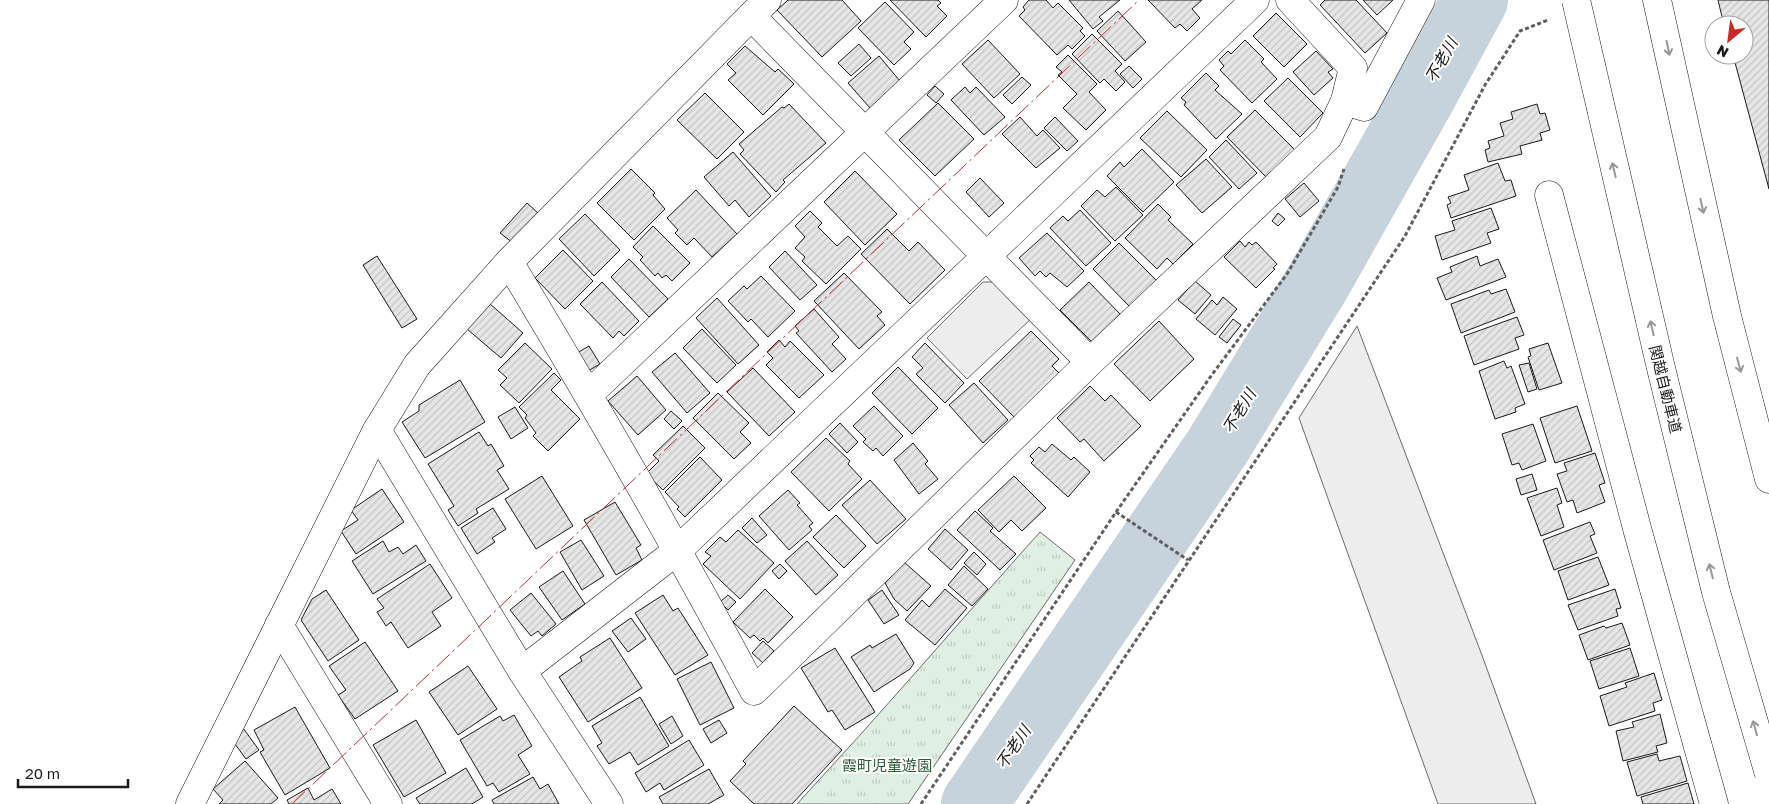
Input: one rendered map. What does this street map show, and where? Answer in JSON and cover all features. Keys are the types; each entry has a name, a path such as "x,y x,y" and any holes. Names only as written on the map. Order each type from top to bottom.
{"main road":[{"path":"589,394 1004,0"},
{"path":"522,671 678,550 1255,0"},
{"path":"509,262 589,394 678,550 754,691 1090,362 1328,137 1345,101 1353,68 1290,0"},
{"path":"1345,101 1364,107 1421,0"},
{"name":"関越自動車道","path":"1576,0 1649,315 1712,573 1769,774"},
{"path":"1657,0 1727,316 1769,479"},
{"path":"190,804 377,430 417,366 509,262 759,8 865,132 1090,362"},
{"path":"1549,195 1638,532 1714,804"},
{"path":"377,430 522,671 609,804"},
{"path":"279,625 388,804"}],"path":[{"path":"1028,804 1188,560 1307,386 1405,236 1485,85 1520,31 1555,17"},
{"path":"921,804 1116,512 1211,376 1286,274 1338,187 1347,160"},
{"path":"1116,512 1188,560"}],"green space":[{"name":"霞町児童遊園","path":"1040,532 1075,560 908,804 797,804 859,737"}],"shaded area":[{"path":"983,282 999,282 1033,317 967,379 927,338"},
{"path":"1357,326 1483,658 1536,804 1438,804 1299,418"}],"building":[{"path":"788,0 842,0 861,21 822,57 777,10"},
{"path":"890,0 938,0 941,3 937,6 947,16 926,37"},
{"path":"1029,0 1046,0 1053,8 1058,3 1083,28 1080,31 1085,36 1072,49 1068,45 1057,55 1019,16 1025,10 1023,7"},
{"path":"1069,0 1120,0 1099,17 1103,21 1093,29"},
{"path":"1148,0 1202,0 1192,9 1200,18 1187,31 1180,24 1175,28"},
{"path":"1325,0 1356,0 1387,33 1365,53 1320,5"},
{"path":"1363,0 1393,0 1377,15"},
{"path":"1718,0 1769,0 1769,189 1736,65 1754,65 1754,15 1722,15"},
{"path":"885,2 914,32 904,42 911,49 894,65 858,28"},
{"path":"1118,11 1146,42 1125,61 1097,31"},
{"path":"1276,13 1307,44 1284,67 1253,36"},
{"path":"1092,34 1122,64 1115,71 1125,82 1116,91 1104,79 1100,83 1072,54"},
{"path":"988,40 1020,74 994,98 962,64"},
{"path":"1245,40 1264,59 1261,62 1277,79 1252,103 1220,70 1224,66 1219,60 1228,51 1231,54"},
{"path":"859,44 871,58 851,76 838,63"},
{"path":"745,46 775,72 778,69 794,84 763,115 728,80 736,73 727,64"},
{"path":"1316,51 1333,69 1328,72 1333,78 1314,95 1293,72"},
{"path":"1068,55 1097,84 1089,92 1106,110 1086,130 1063,108 1077,94 1058,75 1062,72 1056,67"},
{"path":"879,56 900,81 870,108 848,83"},
{"path":"1129,66 1142,79 1133,88 1120,74"},
{"path":"1206,73 1219,86 1215,90 1242,114 1216,139 1184,105 1186,102 1181,98"},
{"path":"1022,77 1031,85 1012,104 1003,95"},
{"path":"1288,78 1323,113 1300,137 1264,101"},
{"path":"935,86 944,94 936,103 927,95"},
{"path":"965,87 970,93 976,87 1005,117 984,135 951,100"},
{"path":"705,93 744,132 717,159 677,120"},
{"path":"938,103 974,139 935,176 899,140"},
{"path":"789,104 826,143 783,180 785,182 776,192 740,154 744,150 739,144 782,107 784,108"},
{"path":"1537,104 1540,114 1545,113 1550,130 1540,133 1542,140 1520,146 1522,154 1488,162 1485,150 1490,148 1488,141 1504,136 1500,123 1513,119 1511,112"},
{"path":"1255,110 1297,152 1268,179 1227,137"},
{"path":"1167,111 1207,150 1181,177 1140,138"},
{"path":"1020,117 1037,136 1043,130 1060,148 1036,168 1002,134"},
{"path":"1055,117 1078,141 1067,151 1044,128"},
{"path":"1226,140 1257,173 1239,189 1209,157"},
{"path":"1142,149 1174,182 1143,212 1107,176 1120,162 1124,167"},
{"path":"733,152 771,196 749,217 735,200 729,206 704,177"},
{"path":"1206,159 1232,187 1202,213 1176,185"},
{"path":"1498,163 1505,181 1511,180 1516,196 1451,218 1447,205 1451,203 1448,197 1469,190 1464,175"},
{"path":"631,169 655,193 653,195 665,209 634,240 597,203"},
{"path":"855,171 897,214 865,245 824,202"},
{"path":"980,178 1004,203 989,217 966,192"},
{"path":"1304,183 1319,201 1300,217 1285,199"},
{"path":"1116,187 1143,215 1115,241 1081,206 1097,190 1105,197"},
{"path":"696,190 737,234 712,257 694,238 687,245 675,233 678,230 667,218"},
{"path":"527,203 539,214 513,243 500,233"},
{"path":"1158,204 1171,217 1168,220 1193,244 1173,264 1167,258 1157,269 1125,238"},
{"path":"1491,208 1499,229 1487,233 1491,243 1442,260 1435,236 1455,230 1452,221"},
{"path":"1080,210 1111,243 1086,266 1050,228 1063,216 1068,221"},
{"path":"810,211 822,223 818,227 837,246 848,236 861,249 826,284 802,261 805,257 795,248 805,237 795,226"},
{"path":"1278,213 1285,219 1278,226 1272,221"},
{"path":"585,214 620,250 594,276 559,239"},
{"path":"653,226 690,263 672,281 666,275 662,278 658,273 655,276 640,260 643,257 633,247"},
{"path":"887,229 909,251 918,242 945,270 910,304 861,254"},
{"path":"1047,233 1084,271 1067,287 1050,273 1046,277 1040,271 1035,276 1019,258"},
{"path":"1240,241 1245,247 1249,242 1252,245 1256,242 1277,264 1273,268 1275,269 1256,288 1224,257"},
{"path":"1119,243 1157,281 1130,307 1093,269"},
{"path":"563,250 593,281 565,309 535,278"},
{"path":"785,251 817,285 800,300 769,267"},
{"path":"377,256 417,319 402,328 363,265"},
{"path":"1477,256 1480,266 1498,259 1506,277 1446,300 1437,278 1452,272 1450,267"},
{"path":"629,259 668,299 649,317 611,277"},
{"path":"844,273 882,312 877,316 885,325 859,349 814,301"},
{"path":"761,276 795,311 768,337 751,319 748,322 728,301 744,286 747,289"},
{"path":"1195,281 1211,295 1195,314 1178,300"},
{"path":"602,282 639,321 624,336 619,331 613,338 580,304"},
{"path":"1089,282 1120,314 1092,342 1060,310"},
{"path":"1506,289 1515,312 1461,333 1451,304 1489,290 1491,294"},
{"path":"1223,297 1237,309 1215,335 1196,319 1212,300 1217,305"},
{"path":"717,298 759,345 738,364 696,318"},
{"path":"489,303 523,333 501,358 467,329"},
{"path":"814,309 839,337 832,344 846,359 832,372 796,333 799,331 795,326"},
{"path":"1517,317 1524,335 1515,338 1519,349 1474,365 1464,336"},
{"path":"1233,319 1241,325 1227,343 1219,337"},
{"path":"1159,321 1194,359 1150,401 1114,364"},
{"path":"702,329 736,365 717,383 683,348"},
{"path":"1031,331 1059,359 1052,366 1062,376 1017,420 979,381"},
{"path":"779,340 785,347 790,341 824,375 799,398 766,365 773,358 767,352"},
{"path":"525,343 552,369 519,403 500,385 507,378 498,370"},
{"path":"925,343 964,383 945,403 916,374 923,368 912,357"},
{"path":"1548,343 1562,383 1539,390 1528,357 1531,356 1529,349"},
{"path":"589,346 600,364 588,371 577,353"},
{"path":"675,353 710,393 687,413 652,372"},
{"path":"1504,361 1507,368 1511,366 1525,404 1515,408 1516,412 1495,419 1479,371"},
{"path":"1529,363 1537,389 1528,392 1519,365"},
{"path":"898,367 938,408 912,434 872,393"},
{"path":"753,368 795,412 769,436 727,392"},
{"path":"554,373 561,380 551,390 580,419 548,451 533,436 536,433 525,418 527,415 519,407"},
{"path":"637,376 666,410 638,435 608,401"},
{"path":"460,380 485,422 425,458 402,422 419,411 419,405"},
{"path":"974,383 1008,420 983,443 949,405"},
{"path":"1090,386 1105,401 1111,395 1141,426 1104,461 1084,439 1080,442 1057,418"},
{"path":"718,393 749,423 740,432 751,443 734,459 693,418"},
{"path":"874,406 903,436 883,456 876,448 873,451 863,442 866,439 853,426"},
{"path":"1577,406 1592,451 1555,463 1540,418"},
{"path":"515,407 528,428 511,439 498,417"},
{"path":"671,411 682,421 674,429 664,419"},
{"path":"840,423 858,442 847,453 829,434"},
{"path":"1533,424 1546,461 1522,470 1519,463 1512,465 1502,434"},
{"path":"683,426 705,448 663,490 646,474 659,461 653,455"},
{"path":"479,432 488,446 491,444 504,466 497,470 509,489 476,509 478,513 458,526 448,510 454,506 428,464"},
{"path":"826,438 850,461 848,464 862,479 829,511 791,472"},
{"path":"913,443 928,461 925,464 938,479 919,494 894,460"},
{"path":"1052,444 1071,460 1074,457 1090,472 1068,497 1031,463 1034,460 1030,456 1039,447 1045,452"},
{"path":"1595,453 1605,483 1599,485 1605,502 1577,513 1573,500 1567,502 1557,474 1567,471 1564,463"},
{"path":"700,457 722,480 685,517 677,509 679,507 665,492"},
{"path":"1532,474 1537,490 1521,495 1516,479"},
{"path":"542,476 573,526 536,549 505,499"},
{"path":"1014,476 1046,508 1022,531 1011,520 999,532 978,510"},
{"path":"870,480 906,519 877,544 842,505"},
{"path":"1557,488 1562,503 1557,505 1564,527 1541,536 1527,498"},
{"path":"382,489 404,522 356,554 341,531 358,520 351,510"},
{"path":"788,490 800,503 797,505 813,523 809,526 812,530 789,550 759,516"},
{"path":"615,502 641,545 636,548 642,560 616,575 584,520"},
{"path":"493,508 506,529 492,538 495,542 477,554 461,528"},
{"path":"975,511 993,528 990,531 1016,554 1000,570 957,530"},
{"path":"836,515 866,546 844,568 813,537"},
{"path":"752,518 767,535 757,543 742,528"},
{"path":"1590,522 1595,534 1590,536 1597,553 1554,570 1543,540"},
{"path":"945,529 968,550 951,570 928,549"},
{"path":"738,530 774,563 740,599 703,564 711,556 705,552 720,537 726,542"},
{"path":"581,540 604,576 582,590 560,552"},
{"path":"383,541 389,552 398,547 403,554 416,545 426,561 373,594 352,561"},
{"path":"807,541 838,575 816,595 785,561"},
{"path":"974,552 986,564 977,575 964,563"},
{"path":"1598,557 1609,585 1568,600 1558,571"},
{"path":"904,562 931,586 907,611 894,599 885,583"},
{"path":"430,564 452,598 432,612 441,626 408,648 391,622 386,626 377,612 384,608 377,599"},
{"path":"780,564 787,571 779,579 772,571"},
{"path":"964,566 988,589 972,606 948,585"},
{"path":"563,571 585,604 562,620 539,587"},
{"path":"765,589 793,617 768,643 763,638 760,641 754,635 750,638 733,622"},
{"path":"945,589 967,608 935,645 905,620 922,600 929,607"},
{"path":"1615,589 1621,608 1616,609 1618,616 1578,630 1568,605"},
{"path":"326,590 359,640 328,661 301,620 312,599"},
{"path":"882,590 899,615 884,624 868,600"},
{"path":"531,593 556,624 542,636 538,631 531,636 510,610"},
{"path":"663,595 673,611 678,608 708,655 675,675 635,613"},
{"path":"728,595 736,602 728,610 720,602"},
{"path":"631,618 646,639 628,652 612,631"},
{"path":"1622,623 1630,645 1588,660 1579,635 1604,626 1606,628"},
{"path":"896,634 914,663 910,669 874,692 851,657 870,645 872,648"},
{"path":"610,638 642,688 588,722 559,677 582,661 580,657"},
{"path":"763,641 774,651 763,663 752,653"},
{"path":"365,642 398,691 355,719 338,695 346,690 329,666"},
{"path":"835,648 875,712 845,730 832,710 828,712 801,668"},
{"path":"1630,648 1639,676 1599,689 1590,661"},
{"path":"711,662 734,708 700,725 677,679"},
{"path":"468,666 497,709 458,735 429,692"},
{"path":"1654,673 1662,700 1653,703 1655,711 1609,726 1600,696 1627,687 1625,683"},
{"path":"640,697 669,746 638,765 630,752 609,764 597,746 602,743 592,726"},
{"path":"794,706 842,750 792,804 754,804 730,781 746,764 743,761"},
{"path":"295,707 330,768 285,795 260,752 264,750 254,730"},
{"path":"1660,714 1667,743 1656,746 1658,752 1623,761 1616,731 1634,727 1632,722"},
{"path":"514,715 532,746 518,755 530,774 499,792 493,783 487,786 460,740 500,716 503,721"},
{"path":"672,716 683,736 671,744 659,724"},
{"path":"416,720 446,773 404,797 373,745"},
{"path":"719,720 727,733 711,743 703,729"},
{"path":"243,728 259,750 246,759 235,744"},
{"path":"689,740 704,765 664,790 660,783 646,792 635,773"},
{"path":"1657,754 1659,761 1680,756 1687,781 1637,796 1627,762"},
{"path":"245,761 278,798 271,804 219,804 223,800 213,789"},
{"path":"466,768 483,797 472,804 420,804 416,798"},
{"path":"709,769 724,795 708,804 663,804 659,797"},
{"path":"533,777 540,789 548,784 559,804 494,804 492,800"},
{"path":"1688,783 1694,804 1643,804 1641,797"},
{"path":"308,788 314,800 332,789 341,804 289,804 287,800"}],"waterway":[{"name":"不老川","path":"974,804 1218,446 1318,282 1475,0"}],"power":[{"path":"292,804 1139,0"}]}
